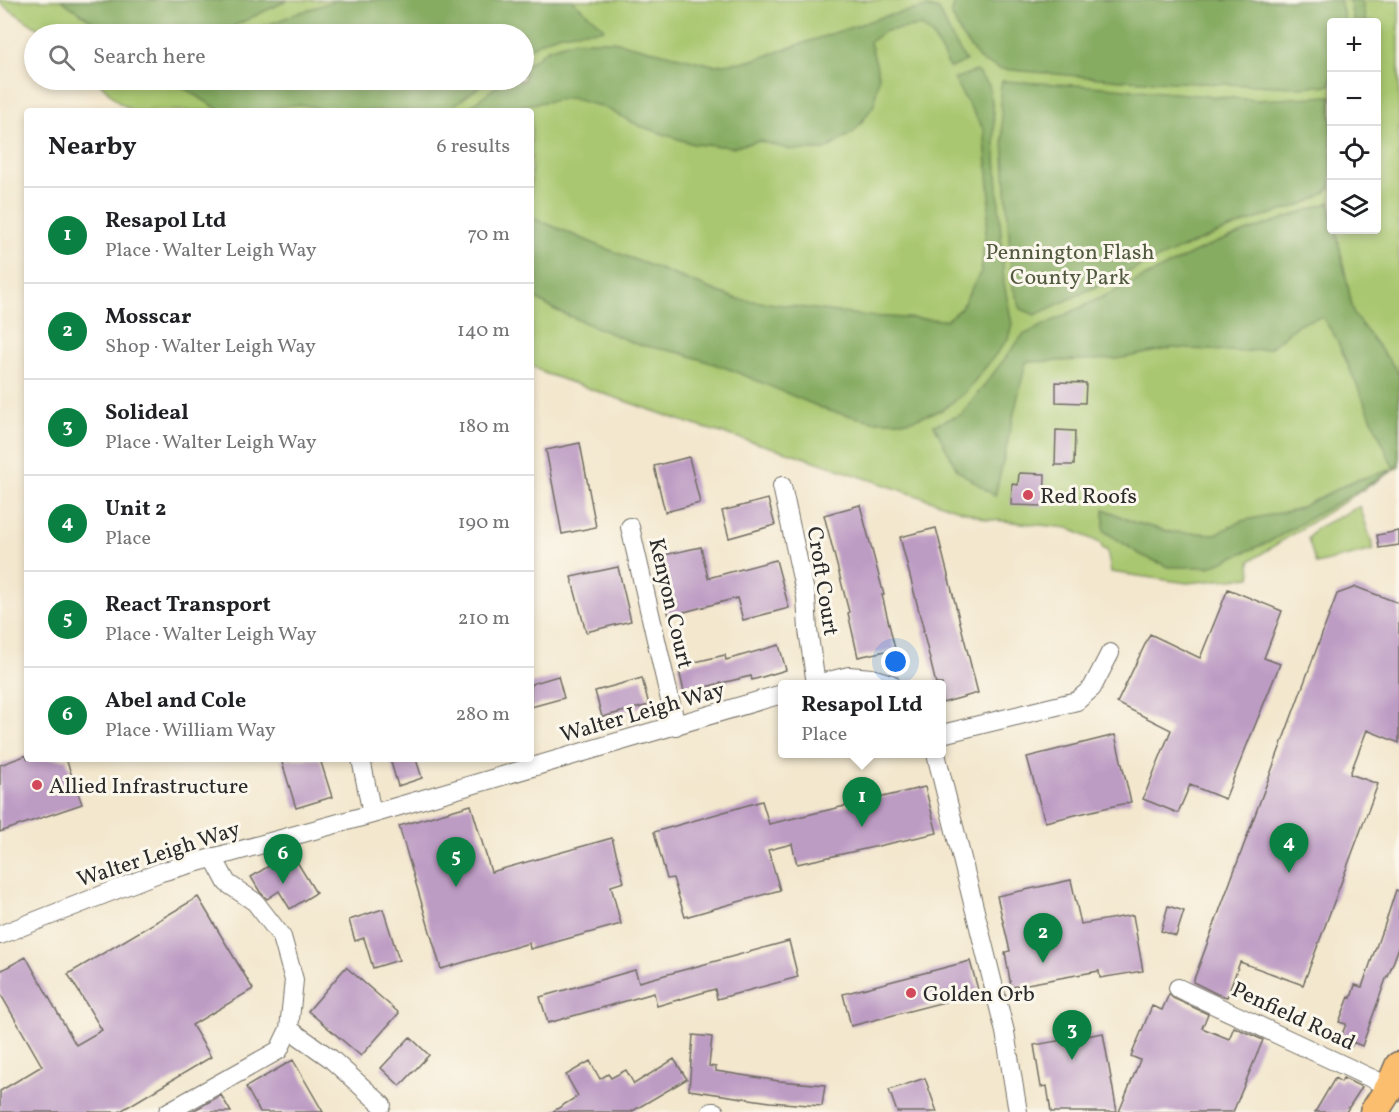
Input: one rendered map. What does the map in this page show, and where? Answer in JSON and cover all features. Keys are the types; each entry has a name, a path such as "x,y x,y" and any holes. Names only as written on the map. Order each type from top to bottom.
{"main road":[{"path":"1374,1112 1394,1076"}],"street":[{"name":"Croft Court","path":"782,486 806,597 815,680"},
{"name":"Kenyon Court","path":"630,526 675,726"},
{"path":"946,733 1077,701 1092,688 1110,653"},
{"path":"832,680 849,676 878,680"},
{"name":"Walter Leigh Way","path":"0,935 161,872 372,814 778,695"},
{"path":"937,758 1005,1032 1018,1112"},
{"path":"362,762 372,814"},
{"path":"168,1112 279,1050 289,1029 294,980 282,937 255,902 227,883 213,857"},
{"name":"Penfield Road","path":"1178,988 1394,1076"},
{"path":"289,1029 330,1058 382,1105"}],"green space":[{"name":"Pennington Flash County Park","path":"0,0 1399,0 1399,467 1250,561 1251,577 1187,583 1111,572 1107,550 1103,549 1100,543 1068,528 986,519 794,454 694,425 544,373 534,367 534,108 128,108 118,102 107,90 534,90 534,24 31,24 0,3"},
{"path":"61,0 288,0 238,24 96,24"},
{"path":"337,0 572,0 604,28 552,37 534,45 534,24 270,24"},
{"path":"956,0 1340,0 1344,18 1327,18 1327,85 1299,87 1122,80 1001,69 981,61 962,37 951,14"},
{"path":"1349,0 1362,0 1365,18 1353,18"},
{"path":"927,7 939,10 966,61 950,68 932,35 921,26 885,31 870,42 879,75 874,105 855,131 825,150 792,150 759,141 734,147 693,144 640,126 603,107 570,98 516,108 468,108 492,90 534,90 534,60 548,49 573,41 613,41 713,65 750,61 882,17"},
{"path":"976,71 989,85 993,108 1004,283 1012,324 1008,339 965,393 942,410 908,421 873,421 829,411 729,369 681,353 636,344 555,310 534,298 534,218 737,299 867,316 946,320 961,308 981,271 990,197 984,130 954,79"},
{"path":"1002,81 1257,100 1327,96 1327,191 1310,201 1204,239 1147,263 1035,315 1021,309 1012,285 1000,90"},
{"path":"187,90 475,90 452,108 317,108 298,105 278,108 216,108"},
{"path":"1327,203 1327,234 1337,234 1354,315 1399,373 1399,462 1395,469 1269,542 1209,567 1169,567 1141,555 1104,531 1104,509 1133,522 1171,532 1216,534 1241,521 1297,509 1353,481 1394,469 1335,336 1322,317 1300,323 1270,348 1244,352 1173,348 1117,359 1026,362 995,496 957,470 934,425 962,414 1023,335 1215,243"},
{"path":"1360,506 1374,550 1316,564 1308,539 1315,529"}],"building":[{"path":"1056,382 1086,383 1085,403 1056,402"},
{"path":"1056,430 1075,431 1074,465 1055,465"},
{"path":"580,443 596,527 562,534 546,450"},
{"path":"689,457 700,503 665,512 654,466"},
{"name":"Red Roofs","path":"1019,473 1045,474 1044,506 1011,505 1012,484 1018,485"},
{"path":"768,499 775,525 729,538 722,511"},
{"path":"860,505 884,595 882,595 895,649 858,657 824,515"},
{"path":"936,528 978,693 946,702 946,680 935,680 900,537"},
{"path":"1399,531 1399,545 1379,548 1377,535"},
{"path":"701,547 708,578 776,560 789,608 743,620 737,598 669,616 655,557"},
{"path":"618,567 631,621 586,632 571,577"},
{"path":"1356,587 1399,603 1399,743 1367,730 1350,774 1378,784 1303,985 1240,962 1227,997 1217,994 1193,982 1337,594"},
{"path":"1228,589 1282,611 1264,658 1280,664 1225,799 1190,785 1178,813 1143,799 1171,730 1117,703 1150,634 1200,658"},
{"path":"779,645 786,670 752,680 751,676 684,692 678,666 725,655 726,660"},
{"path":"558,676 564,698 534,706 534,683"},
{"path":"642,678 649,705 602,717 595,691"},
{"path":"1115,735 1131,802 1045,822 1027,757"},
{"name":"Allied Infrastructure","path":"24,756 24,762 67,762 82,804 0,832 0,765"},
{"path":"282,762 321,762 332,797 296,808"},
{"path":"391,762 417,762 422,778 398,786"},
{"path":"925,787 937,833 797,864 792,844 768,850 780,890 685,917 673,878 667,879 654,832 762,801 769,824"},
{"path":"471,805 491,872 612,838 624,882 611,886 621,924 530,949 529,943 441,969 399,826"},
{"path":"291,852 316,893 290,909 279,891 267,899 251,877"},
{"path":"1071,880 1081,924 1133,915 1143,971 1100,978 1099,971 1011,987 1005,952 1010,951 997,896"},
{"path":"1396,890 1399,891 1399,947 1362,1046 1353,1042 1351,1047 1339,1042 1346,1024 1339,1022 1355,985 1362,987"},
{"path":"198,897 253,989 192,1025 211,1057 119,1112 0,1112 0,1091 42,1066 0,993 0,971 26,957 76,1045 102,1030 68,974"},
{"path":"1168,906 1184,911 1176,936 1161,931"},
{"path":"383,909 399,960 373,968 364,938 355,941 349,920"},
{"path":"789,941 798,977 717,999 715,989 657,1006 654,993 548,1023 540,997 635,970 639,982"},
{"name":"Golden Orb","path":"970,961 979,993 851,1026 843,994"},
{"path":"346,967 399,1013 361,1056 308,1011"},
{"path":"1169,994 1208,1014 1202,1028 1229,1039 1234,1027 1263,1040 1233,1112 1119,1112 1140,1060 1131,1056 1152,1006 1162,1010"},
{"path":"1103,1033 1117,1112 1051,1112 1047,1086 1041,1087 1034,1045"},
{"path":"693,1035 712,1037 709,1066 716,1067 716,1071 779,1081 825,1085 822,1106 770,1102 689,1090"},
{"path":"410,1037 429,1055 400,1086 381,1068"},
{"path":"674,1059 687,1079 631,1112 552,1112 578,1096 566,1075 590,1061 600,1079 608,1074 611,1078 626,1070 634,1084"},
{"path":"293,1060 323,1112 260,1112 246,1087"},
{"path":"925,1078 937,1112 897,1112 889,1090"},
{"path":"1335,1078 1341,1082 1343,1078 1362,1087 1346,1112 1315,1112"},
{"path":"221,1095 231,1112 191,1112"}],"place":[{"name":"Red Roofs","path":"1028,495"},
{"name":"Allied Infrastructure","path":"37,785"},
{"name":"Resapol Ltd","path":"862,827"},
{"name":"Unit 2","path":"1289,873"},
{"name":"Abel and Cole","path":"283,884"},
{"name":"React Transport","path":"456,887"},
{"name":"Mosscar","path":"1043,963"},
{"name":"Golden Orb","path":"911,993"},
{"name":"Solideal","path":"1072,1060"}]}
